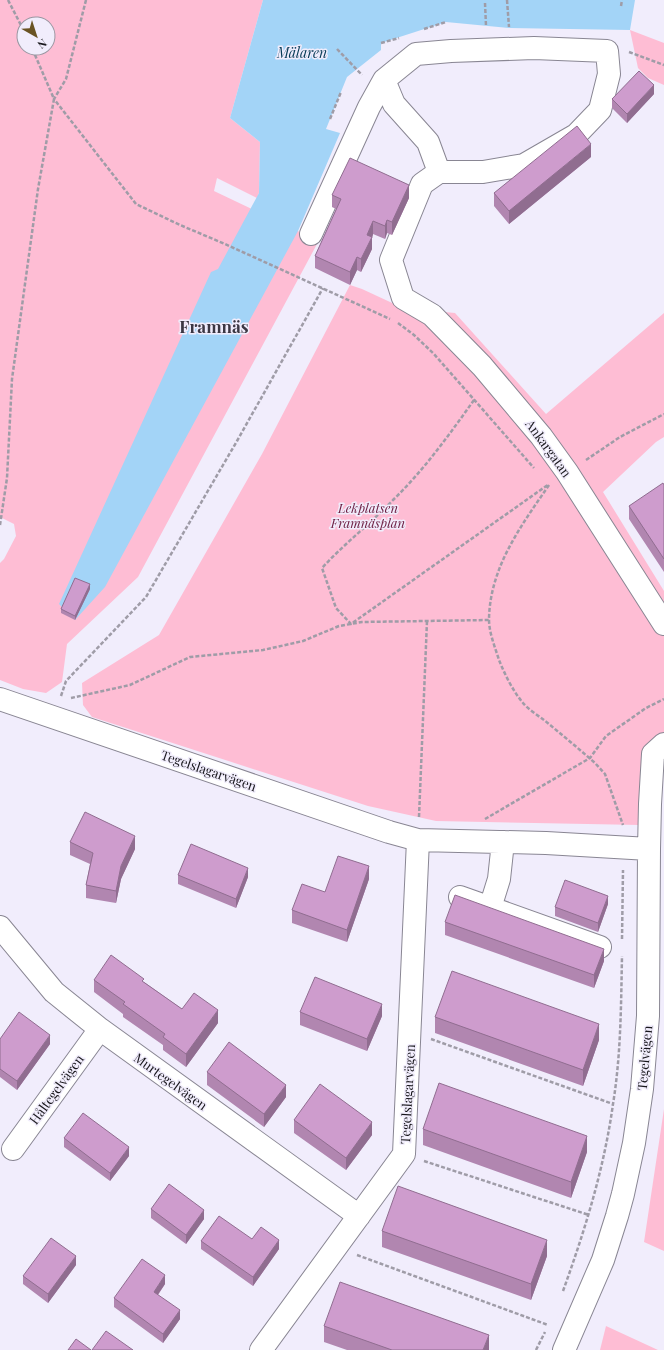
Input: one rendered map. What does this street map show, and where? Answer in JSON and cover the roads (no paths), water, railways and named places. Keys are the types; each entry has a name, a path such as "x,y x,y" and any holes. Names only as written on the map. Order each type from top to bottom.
{"street":[{"path":"311,234 369,107 384,80 416,54 451,51 534,48 607,51 609,74 600,110 576,135 524,165 483,172 439,172 428,142 394,104 384,80"},
{"name":"Ankargatan","path":"439,172 422,184 391,260 403,298 432,315 482,366 541,436 559,478 664,624"},
{"name":"Tegelslagarvägen","path":"0,699 389,832 418,840 546,843 649,849"},
{"name":"Tegelvägen","path":"564,1350 603,1260 623,1194 634,1143 642,1089 648,1016 650,804 659,749"},
{"name":"Tegelslagarvägen","path":"261,1350 404,1154 418,840"},
{"path":"490,908 499,880 503,842"},
{"path":"460,897 600,947"},
{"name":"Murtegelvägen","path":"0,927 54,992 100,1029 359,1216"},
{"name":"Håltegelvägen","path":"13,1149 100,1029"}],"water":[{"name":"Mälaren","path":"263,0 635,0 630,30 509,28 446,22 381,43 381,50 347,77 326,129 340,133 298,231 105,587 75,620 59,604 211,272 218,269 259,193 260,142 230,118"}],"district":[{"name":"Framnäs","path":"214,326"}],"park label":[{"name":"Lekplatsen Framnäsplan","path":"368,514"}]}
